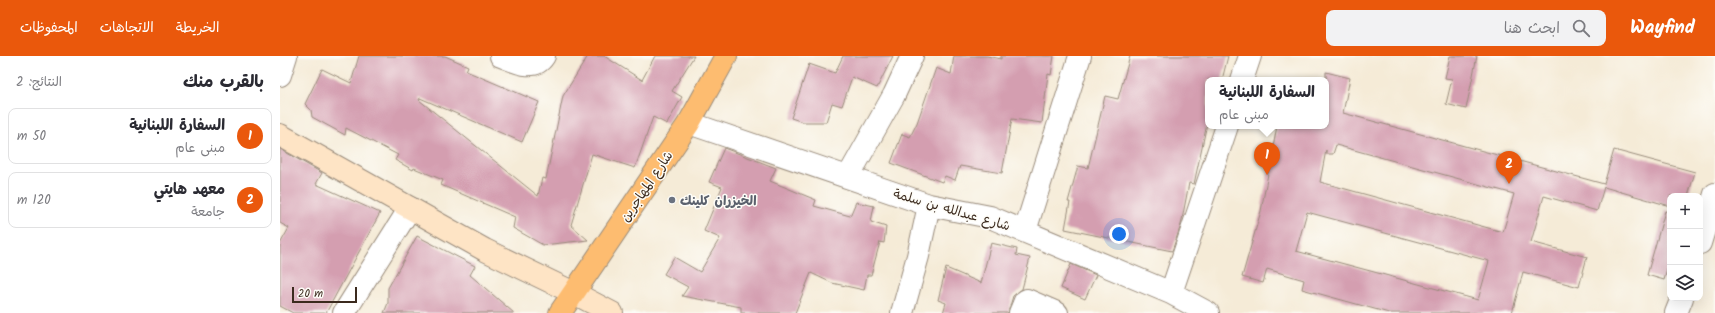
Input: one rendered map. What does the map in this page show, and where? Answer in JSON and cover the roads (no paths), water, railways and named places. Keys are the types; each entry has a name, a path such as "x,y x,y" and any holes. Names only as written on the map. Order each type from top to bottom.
{"main road":[{"name":"شارع المهاجرين","path":"560,313 689,123 726,56"},
{"path":"280,135 485,250 612,313"}],"street":[{"path":"280,75 286,56"},
{"path":"501,56 520,63 529,64 536,64 544,56"},
{"path":"848,177 894,95 912,56"},
{"path":"1025,231 1080,56"},
{"path":"1243,77 1250,56"},
{"name":"شارع عبدالله بن سلمة","path":"689,123 929,206 990,217 1075,254 1171,293 1208,313"},
{"path":"1171,293 1226,129"},
{"path":"1703,233 1715,194"},
{"path":"902,313 918,256 929,206"},
{"path":"344,313 410,208"},
{"path":"1020,313 1025,301 1027,300 1057,313"},
{"path":"1676,313 1681,301"}],"place":[{"name":"السفارة اللبنانية","path":"1267,175"},
{"name":"معهد هايتي","path":"1509,184"},
{"name":"الخيزران كلينك","path":"672,200"}]}
